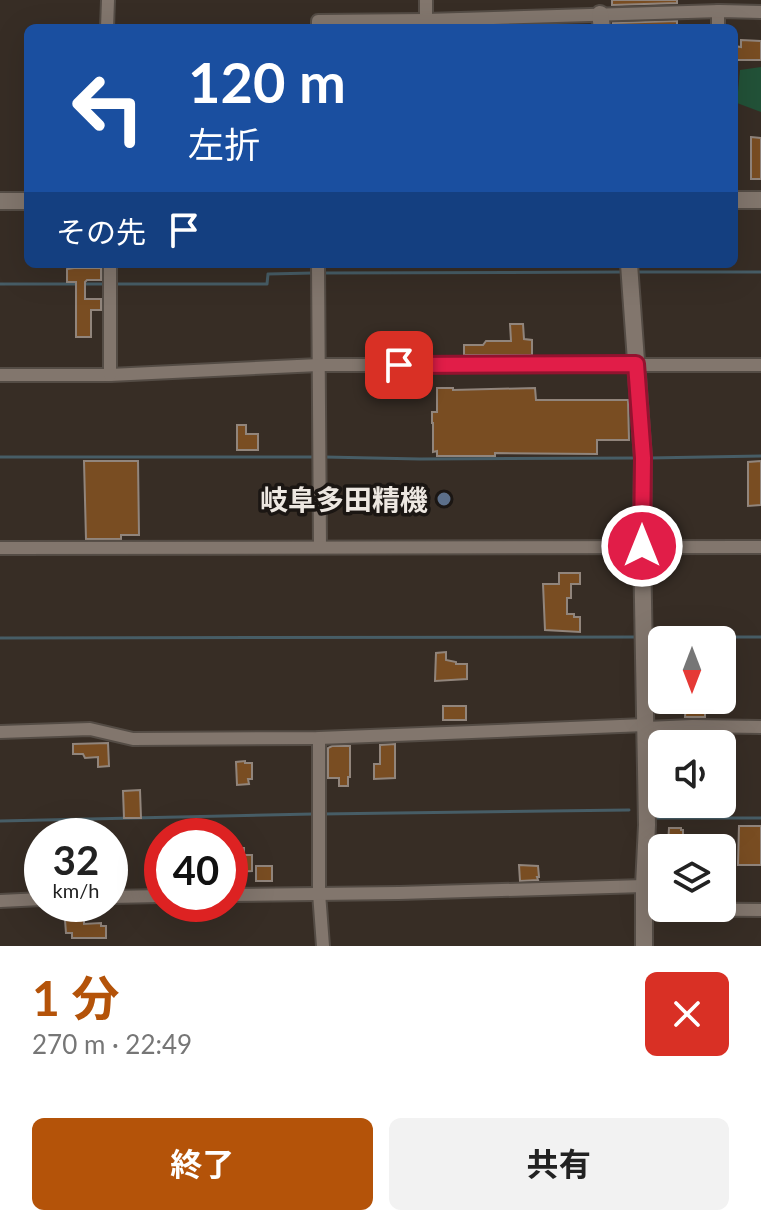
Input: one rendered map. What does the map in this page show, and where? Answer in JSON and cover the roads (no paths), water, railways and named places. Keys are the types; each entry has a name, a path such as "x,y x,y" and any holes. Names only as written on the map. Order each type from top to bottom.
{"street":[{"path":"107,24 108,0"},
{"path":"426,0 426,20"},
{"path":"718,11 718,24"},
{"path":"318,24 318,21 761,12"},
{"path":"738,200 761,200"},
{"path":"0,201 24,201"},
{"path":"110,268 110,375"},
{"path":"318,268 320,547"},
{"path":"629,268 643,458 647,825 644,946"},
{"path":"0,375 110,375 319,365 761,365"},
{"path":"0,548 761,547"},
{"path":"0,732 90,729 133,739 319,738 645,727 761,727"},
{"path":"319,738 319,893 323,946"},
{"path":"248,895 644,886"},
{"path":"0,901 24,900"},
{"path":"645,909 761,910"}],"waterway":[{"path":"321,273 625,272"},
{"path":"637,272 761,272"},
{"path":"113,284 267,284 268,274 313,273"},
{"path":"0,284 106,284"},
{"path":"649,458 761,456"},
{"path":"0,457 317,457"},
{"path":"325,457 637,458"},
{"path":"0,638 637,637"},
{"path":"736,637 761,637"},
{"path":"321,814 629,810"},
{"path":"0,821 313,814"},
{"path":"736,818 761,818"}],"place":[{"name":"岐阜多田精機","path":"444,499"}]}
